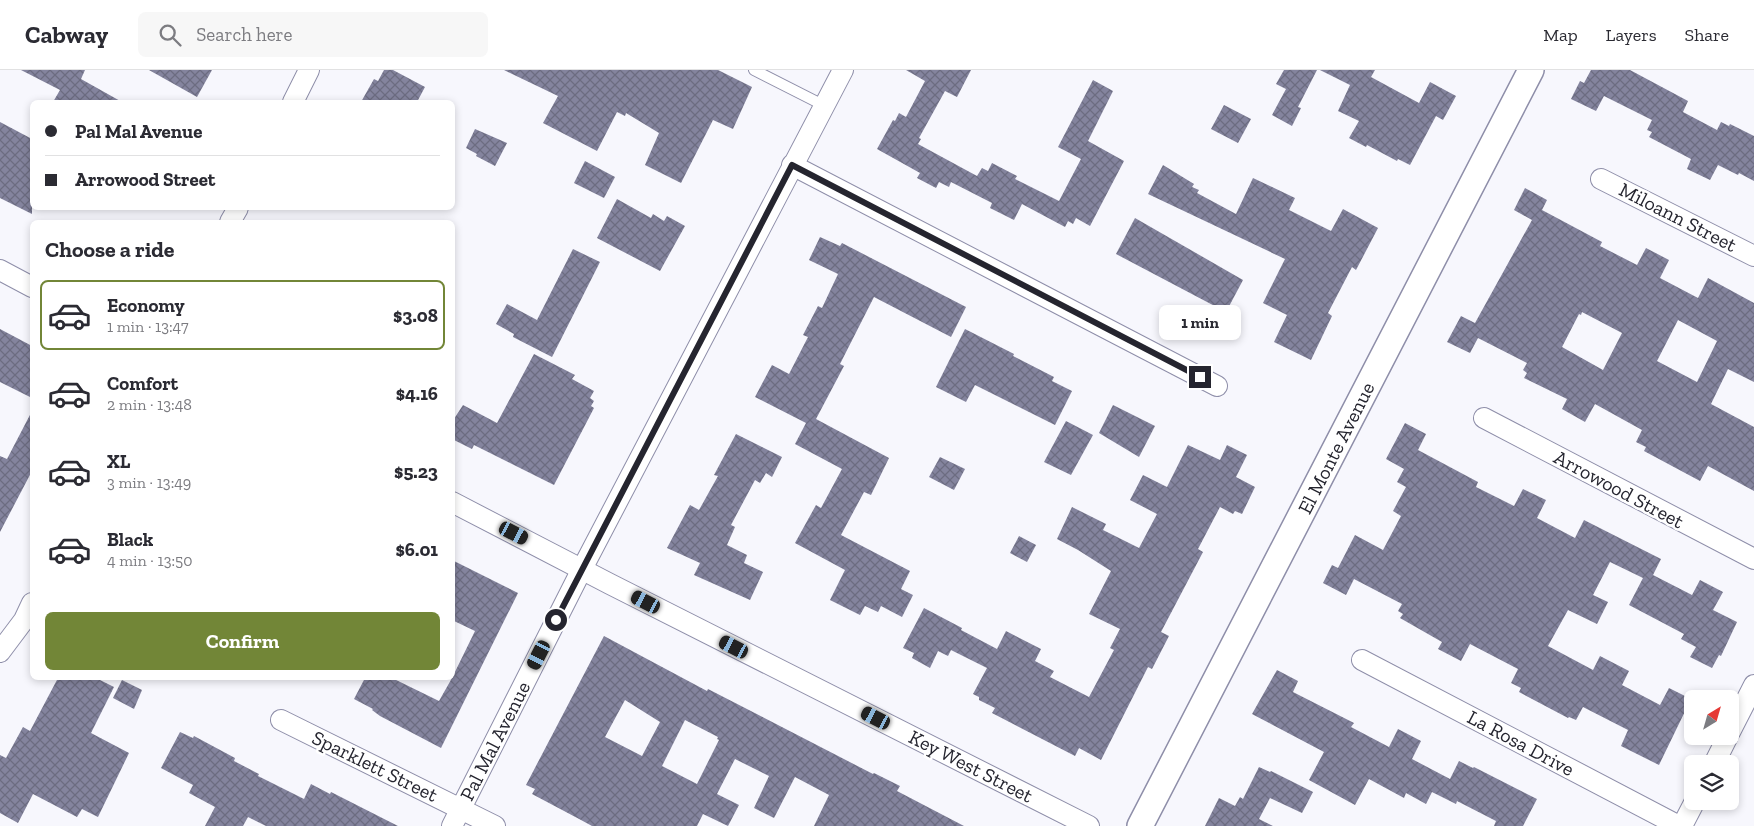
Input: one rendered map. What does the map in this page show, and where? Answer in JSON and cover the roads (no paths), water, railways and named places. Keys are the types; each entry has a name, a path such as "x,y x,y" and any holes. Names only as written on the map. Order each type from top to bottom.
{"street":[{"path":"294,100 309,70"},
{"name":"Pal Mal Avenue","path":"452,826 582,569 843,70"},
{"name":"El Monte Avenue","path":"1140,826 1531,70"},
{"path":"792,165 1217,386"},
{"name":"Miloann Street","path":"1601,179 1754,256"},
{"path":"0,270 30,285"},
{"name":"Arrowood Street","path":"1484,418 1754,559"},
{"name":"Key West Street","path":"455,504 1089,826"},
{"path":"0,652 24,620 30,607"},
{"name":"La Rosa Drive","path":"1362,660 1681,826"},
{"path":"1739,714 1754,685"},
{"name":"Sparklett Street","path":"282,720 495,826"},
{"path":"1681,826 1690,810"}],"lane":[{"path":"754,70 825,106"}]}
